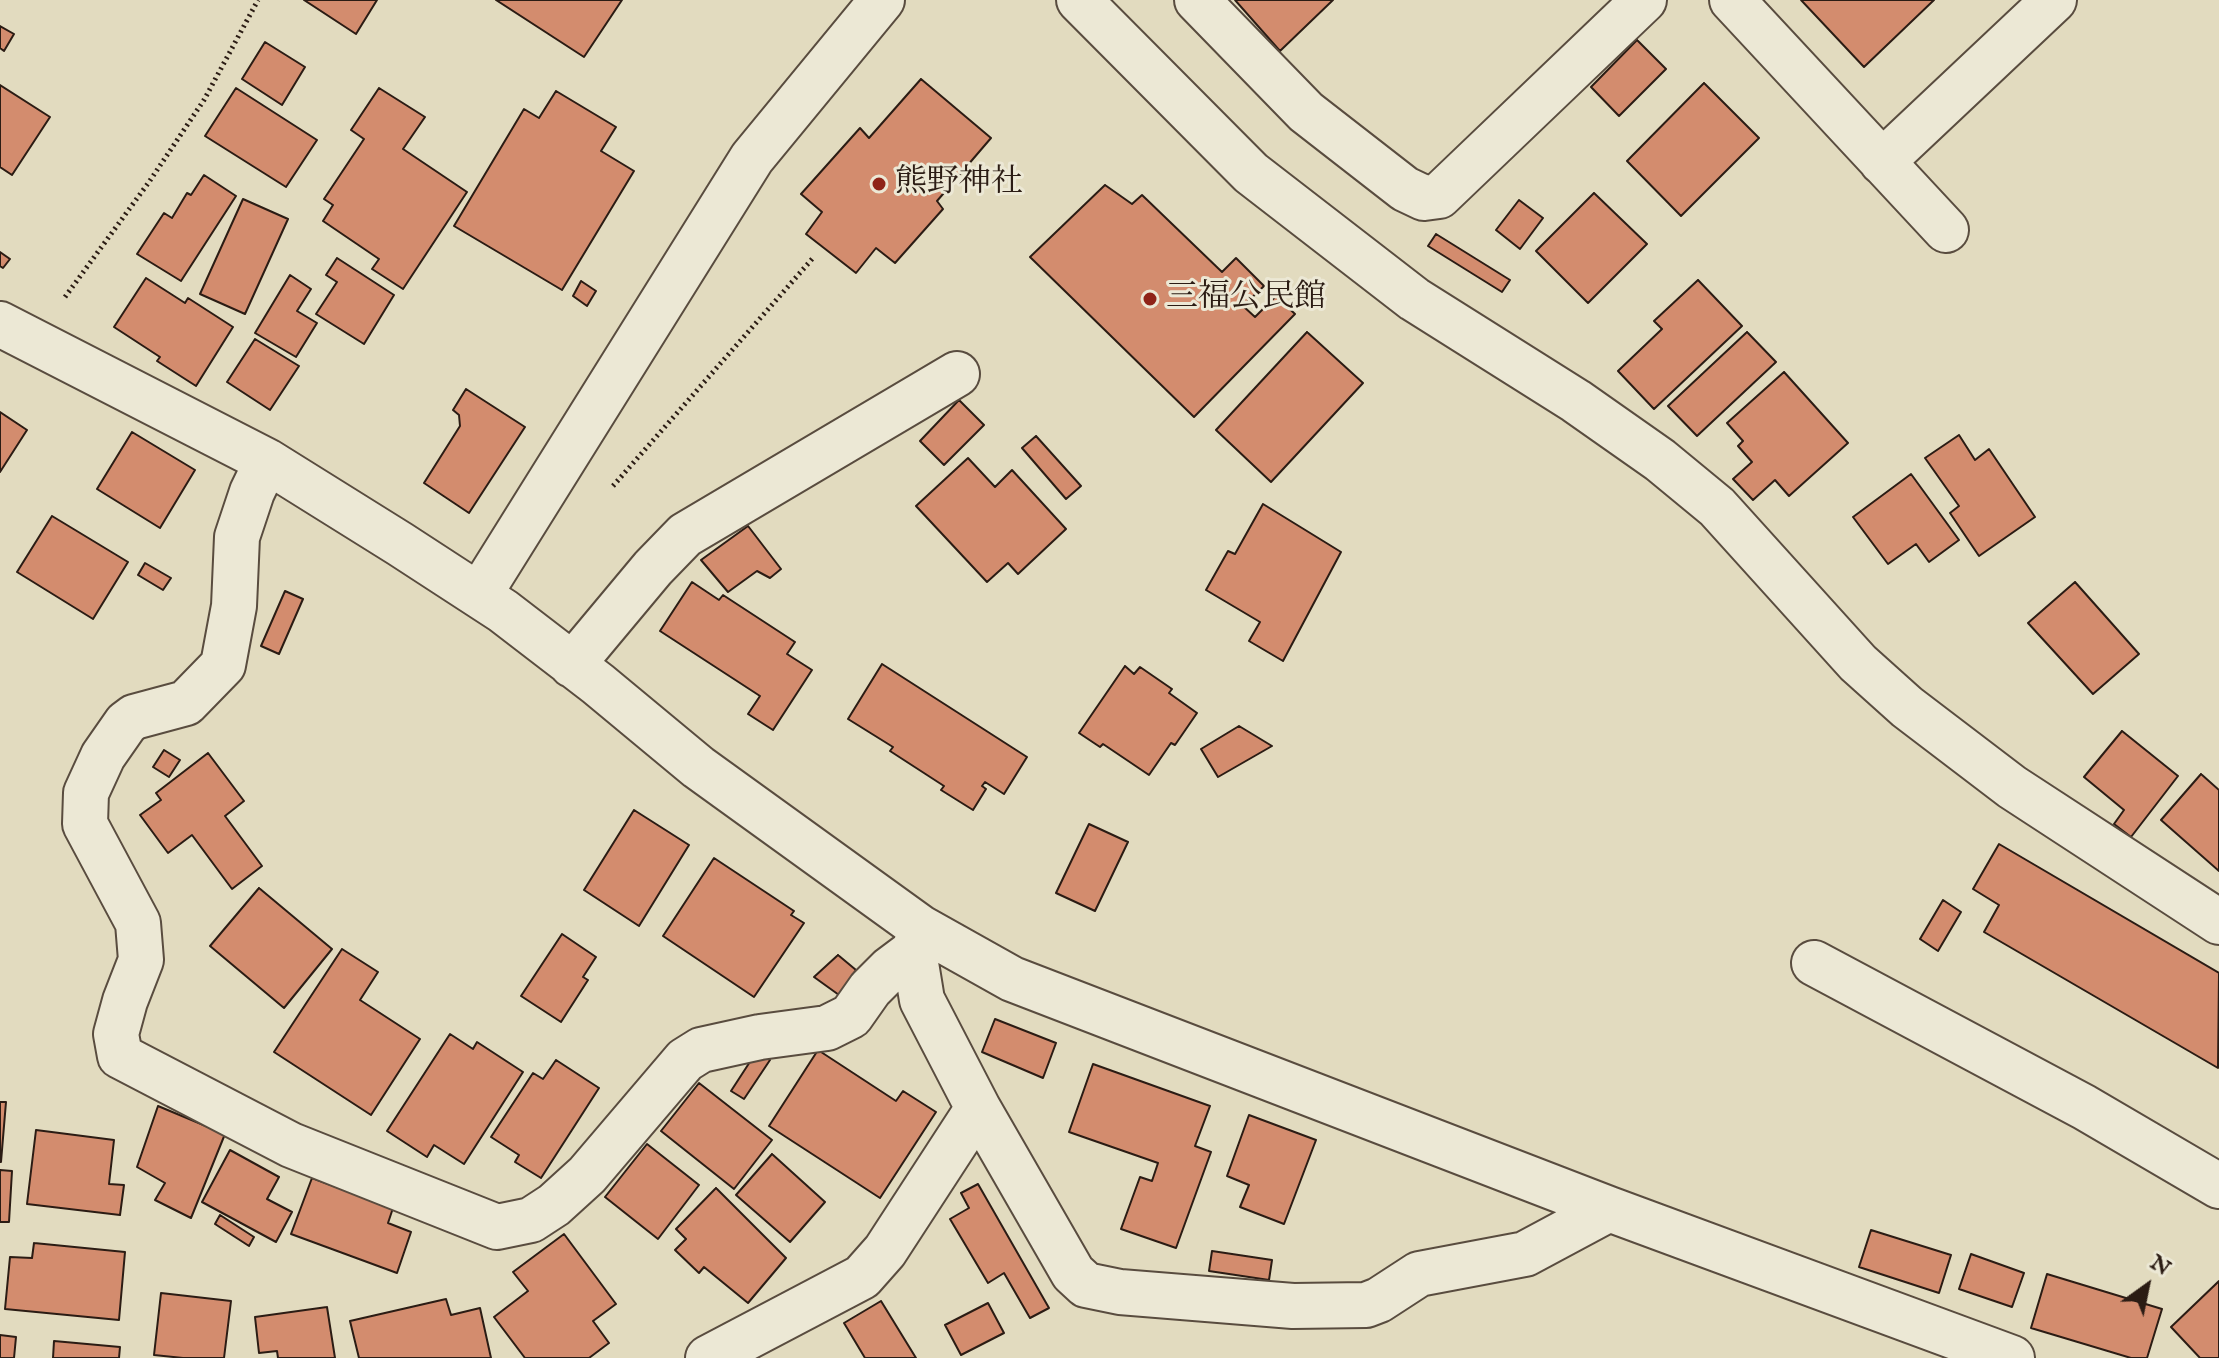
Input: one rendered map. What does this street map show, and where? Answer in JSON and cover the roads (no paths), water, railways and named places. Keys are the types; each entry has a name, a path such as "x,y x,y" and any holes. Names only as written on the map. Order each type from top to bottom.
{"street":[{"path":"479,595 752,158 882,0"},
{"path":"1079,0 1251,173 1414,299 1576,401 1660,460 1717,507 1858,663 1907,707 2012,787 2219,922"},
{"path":"1197,0 1306,112 1405,189 1424,198 1439,196 1644,0"},
{"path":"1732,0 1946,230"},
{"path":"1882,162 2054,0"},
{"path":"17,333 267,461 479,595 918,939 1012,979 1609,1209 2012,1358"},
{"path":"572,665 653,568 685,535 957,374"},
{"path":"267,461 252,492 237,537 234,606 223,665 186,703 134,717 126,723 103,756 86,793 85,824 138,923 141,960 116,1034 120,1056 291,1145 497,1227 531,1220 576,1185 685,1060 701,1050 760,1037 827,1028 851,1016 870,989 918,939"},
{"path":"918,939 922,1000 978,1108 1073,1273 1086,1285 1120,1292 1293,1306 1366,1305 1419,1274 1525,1254 1609,1209"},
{"path":"1814,963 2084,1107 2219,1186"},
{"path":"708,1358 862,1277 885,1251 978,1108"}],"place":[{"name":"熊野神社","path":"879,184"},
{"name":"三福公民館","path":"1150,299"}]}
